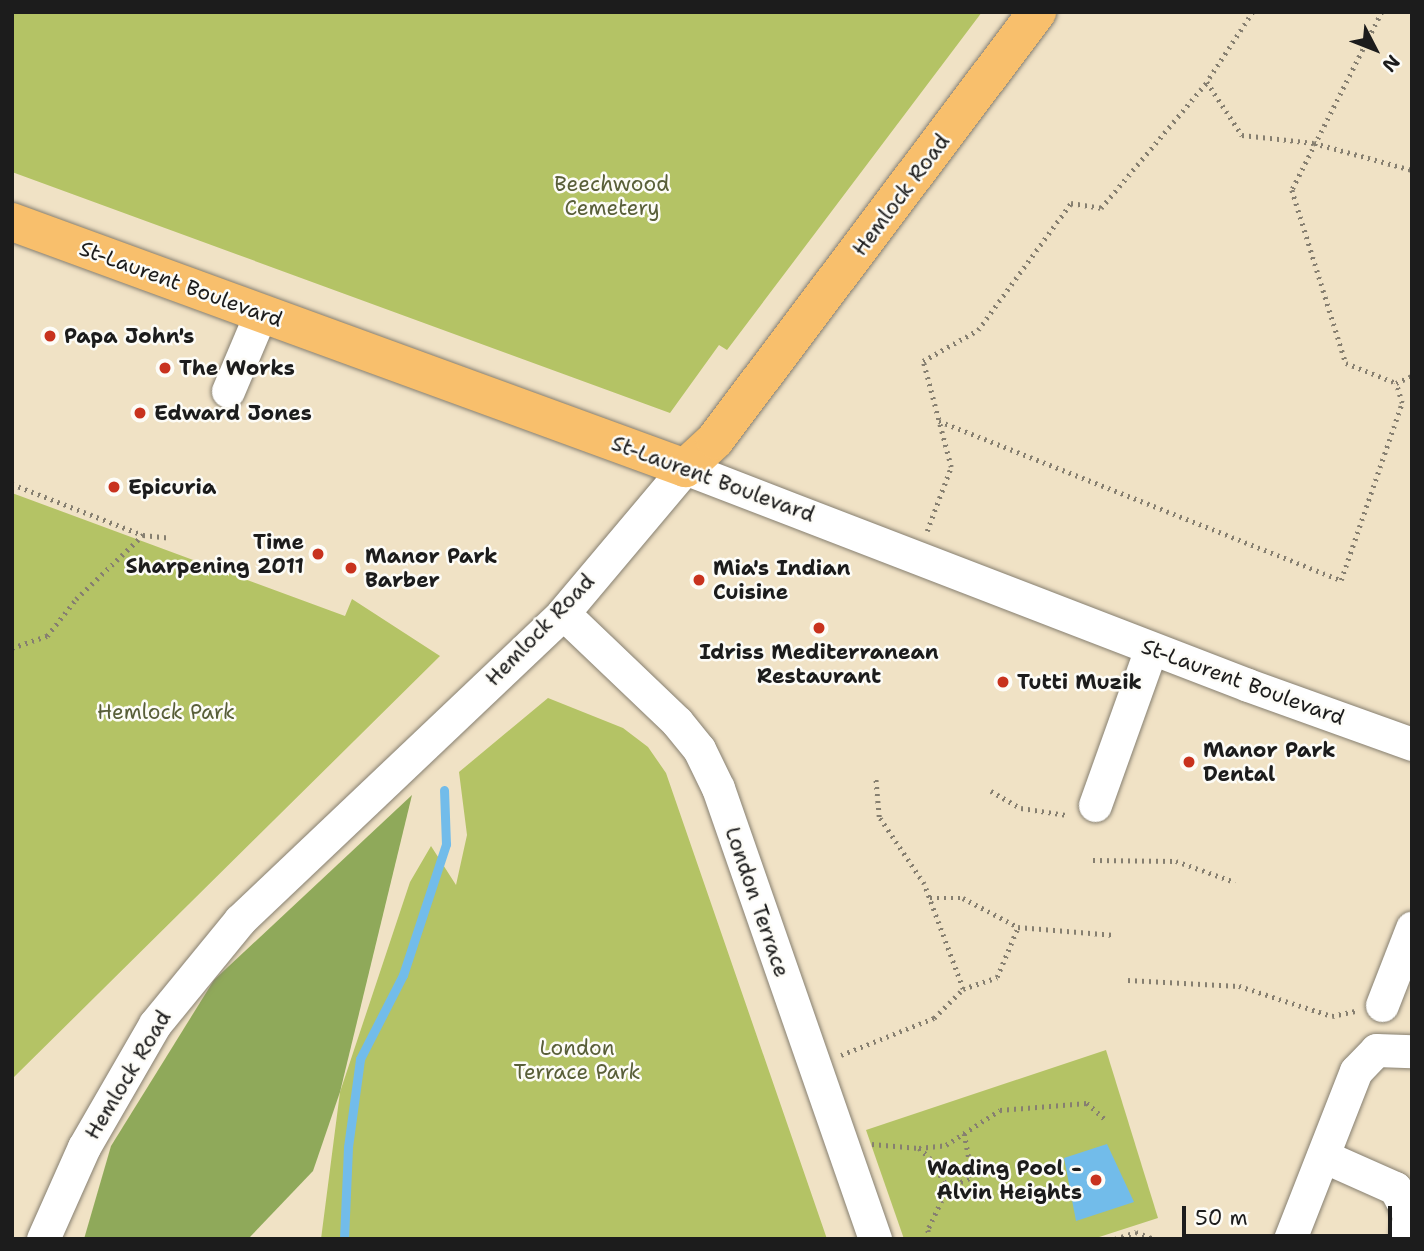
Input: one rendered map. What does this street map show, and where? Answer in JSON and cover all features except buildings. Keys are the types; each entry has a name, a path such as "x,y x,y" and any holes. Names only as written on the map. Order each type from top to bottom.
{"main road":[{"name":"Hemlock Road","path":"685,468 715,440 1037,12"},
{"name":"St-Laurent Boulevard","path":"13,223 685,468"}],"street":[{"path":"228,391 261,313"},
{"name":"St-Laurent Boulevard","path":"685,468 918,554 1152,649 1410,738"},
{"name":"Hemlock Road","path":"43,1239 85,1147 155,1024 240,920 563,613 685,468"},
{"name":"London Terrace","path":"563,613 677,722 699,749 718,788 875,1239"},
{"path":"1088,811 1152,649"},
{"path":"1382,1005 1412,929"},
{"path":"1290,1239 1356,1071 1376,1050 1412,1051"},
{"path":"1323,1156 1395,1188 1409,1213 1406,1239"}],"path":[{"path":"918,554 951,467 923,360 978,331 1070,203 1101,208 1207,82 1253,12"},
{"path":"1382,12 1292,190 1346,363 1396,383 1412,376"},
{"path":"1207,82 1242,135 1314,143 1412,170"},
{"path":"939,421 1340,580 1402,403 1396,383"},
{"path":"12,484 143,535 170,538"},
{"path":"12,648 47,636 76,599 143,535"},
{"path":"876,779 880,817 930,898 963,989"},
{"path":"991,791 1021,808 1088,811"},
{"path":"1093,860 1176,861 1236,882"},
{"path":"930,898 963,898 1018,927 1115,935"},
{"path":"814,1066 934,1018 963,989 997,977 1018,927"},
{"path":"1128,980 1239,986 1332,1016 1382,1005"},
{"path":"844,1149 862,1144 919,1147 946,1145 1000,1110 1087,1103 1105,1120"},
{"path":"930,1239 928,1230 948,1188 972,1177 964,1134"},
{"path":"919,1147 948,1188"},
{"path":"1115,1239 1136,1232 1154,1239"}],"green space":[{"name":"Beechwood Cemetery","path":"12,12 982,12 727,350 719,345 670,413 12,172"},
{"name":"Hemlock Park","path":"12,493 345,616 352,599 440,656 12,1079"},
{"name":"London Terrace Park","path":"548,698 623,728 648,747 666,773 827,1239 321,1239 340,1092 410,882 431,846 456,885 467,835 459,772"},
{"path":"412,795 340,1092 313,1171 248,1239 84,1239 111,1146 214,980"},
{"path":"1106,1050 1158,1218 1093,1239 904,1239 866,1130"}],"water":[{"name":"Wading Pool - Alvin Heights","path":"1107,1144 1134,1202 1076,1221 1064,1158"}],"waterway":[{"path":"344,1239 348,1147 360,1059 403,975 446,844 444,790"}],"place":[{"name":"Papa John's","path":"50,336"},
{"name":"The Works","path":"165,368"},
{"name":"Edward Jones","path":"140,413"},
{"name":"Epicuria","path":"114,487"},
{"name":"Time Sharpening 2011","path":"318,554"},
{"name":"Manor Park Barber","path":"351,568"},
{"name":"Mia's Indian Cuisine","path":"699,580"},
{"name":"Idriss Mediterranean Restaurant","path":"819,628"},
{"name":"Tutti Muzik","path":"1003,682"},
{"name":"Manor Park Dental","path":"1189,762"},
{"name":"Wading Pool - Alvin Heights","path":"1096,1180"}]}
